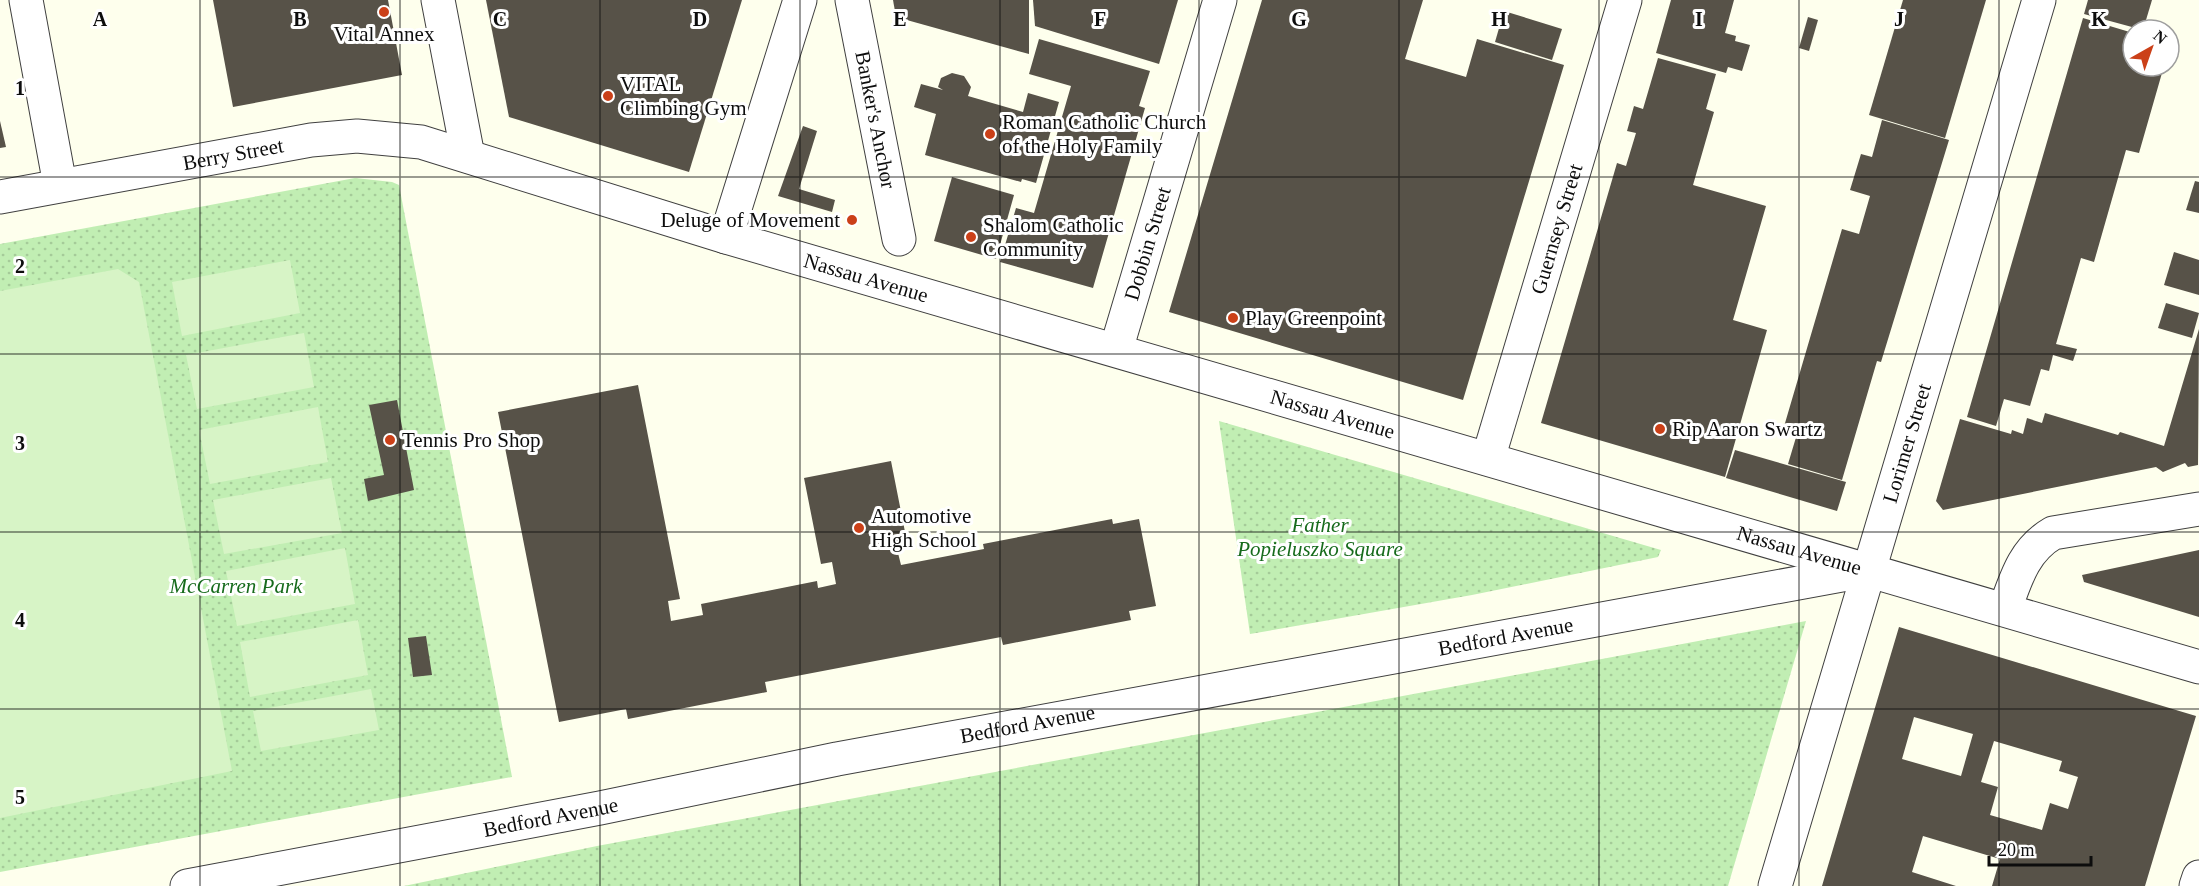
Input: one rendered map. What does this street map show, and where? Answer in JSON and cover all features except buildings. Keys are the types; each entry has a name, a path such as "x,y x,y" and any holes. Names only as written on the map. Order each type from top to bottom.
{"street":[{"path":"26,0 60,185"},
{"path":"438,0 468,156"},
{"path":"726,237 800,0"},
{"name":"Banker's Anchor","path":"852,0 899,239"},
{"name":"Dobbin Street","path":"1116,350 1220,0"},
{"name":"Guernsey Street","path":"1488,459 1625,0"},
{"name":"Lorimer Street","path":"1775,886 2039,0"},
{"name":"Berry Street","path":"0,197 311,140 357,136 421,142 468,156"},
{"name":"Nassau Avenue","path":"468,156 726,237 2199,667"},
{"path":"2005,609 2020,565 2040,540 2053,533 2199,509"},
{"name":"Bedford Avenue","path":"187,886 600,808 837,759 1871,570"},
{"path":"2196,886 2199,877"}],"green space":[{"name":"McCarren Park","path":"355,178 392,182 399,185 512,777 0,872 0,244"},
{"path":"290,260 300,313 182,336 172,282"},
{"path":"118,269 139,282 232,771 0,818 0,291"},
{"path":"304,333 314,387 197,409 186,355"},
{"path":"318,407 328,462 210,484 199,430"},
{"name":"Father Popieluszko Square","path":"1219,421 1661,550 1658,557 1472,595 1250,634"},
{"path":"331,478 342,533 224,554 213,500"},
{"path":"345,548 355,604 237,626 226,571"},
{"path":"358,620 368,675 250,697 240,642"},
{"path":"1806,621 1728,886 404,886 597,846"},
{"path":"371,689 379,730 261,751 253,711"}],"place":[{"name":"Vital Annex","path":"384,12"},
{"name":"VITAL Climbing Gym","path":"608,96"},
{"name":"Roman Catholic Church of the Holy Family","path":"990,134"},
{"name":"Deluge of Movement","path":"852,220"},
{"name":"Shalom Catholic Community","path":"971,237"},
{"name":"Play Greenpoint","path":"1233,318"},
{"name":"Rip Aaron Swartz","path":"1660,429"},
{"name":"Tennis Pro Shop","path":"390,440"},
{"name":"Automotive High School","path":"859,528"}]}
